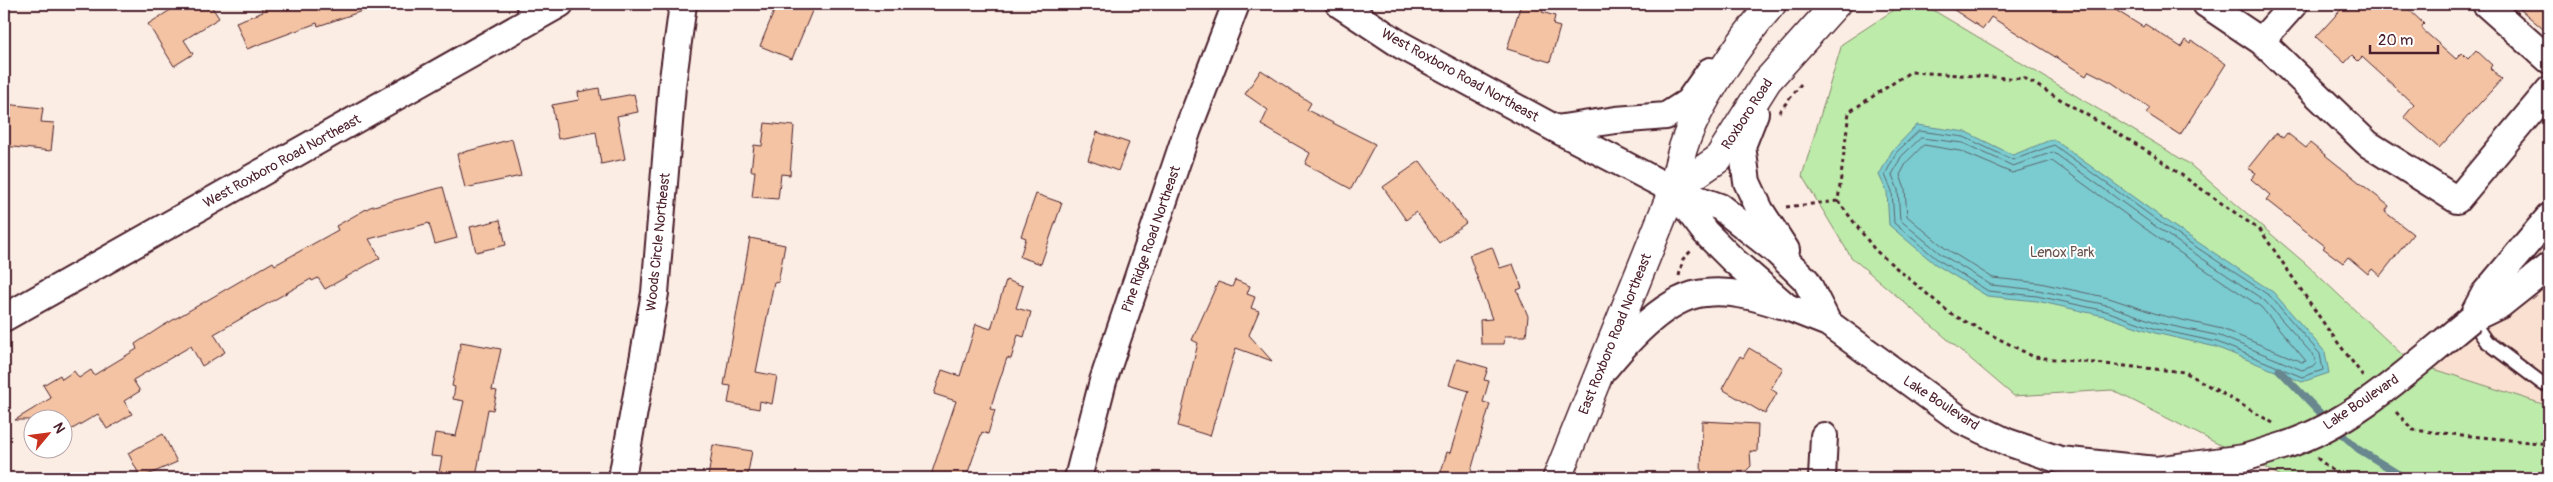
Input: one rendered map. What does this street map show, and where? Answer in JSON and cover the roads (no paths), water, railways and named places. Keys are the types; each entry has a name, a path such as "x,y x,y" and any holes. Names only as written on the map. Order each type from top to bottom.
{"main road":[{"path":"1673,190 1683,148 1696,117 1732,55 1772,4"},
{"name":"Roxboro Road","path":"1673,190 1718,159 1768,81 1836,4"},
{"name":"East Roxboro Road Northeast","path":"1558,478 1673,190"}],"street":[{"name":"West Roxboro Road Northeast","path":"5,313 526,12 560,4"},
{"name":"Woods Circle Northeast","path":"622,478 655,293 672,86 683,4"},
{"name":"Pine Ridge Road Northeast","path":"1078,478 1103,381 1188,129 1236,4"},
{"name":"West Roxboro Road Northeast","path":"1339,4 1401,45 1673,190"},
{"path":"2206,4 2261,41 2368,144 2457,200 2549,90"},
{"path":"2261,41 2294,4"},
{"path":"2486,4 2549,60"},
{"path":"1556,129 1616,120 1666,116 1688,102 1709,72 1732,55"},
{"name":"Lake Boulevard","path":"1768,81 1742,146 1747,182 1760,210 1806,280 1828,323"},
{"name":"Lake Boulevard","path":"1673,190 1720,207 1776,251 1806,280"},
{"name":"Lake Boulevard","path":"1673,190 1705,232 1734,261 1787,307"},
{"path":"2471,319 2485,293 2549,216"},
{"path":"2471,319 2500,306 2549,266"},
{"name":"Lake Boulevard","path":"1600,376 1630,337 1655,316 1702,292 1734,293 1757,297 1828,323 1961,420 2007,442 2060,460 2156,474 2244,458 2280,434 2328,427 2364,404 2471,319"},
{"path":"1822,478 1824,436"}],"lane":[{"path":"2471,319 2486,341 2543,384 2549,384"}],"water":[{"path":"1917,125 1966,132 2013,155 2053,139 2172,225 2273,292 2325,352 2329,373 2302,382 2216,347 2155,333 2104,316 2037,301 1987,296 1935,264 1889,225 1887,192 1879,175 1892,151"}],"waterway":[{"path":"2279,370 2327,420"},
{"path":"2335,428 2358,449 2405,478"}],"park label":[{"name":"Lenox Park","path":"2062,252"}]}
